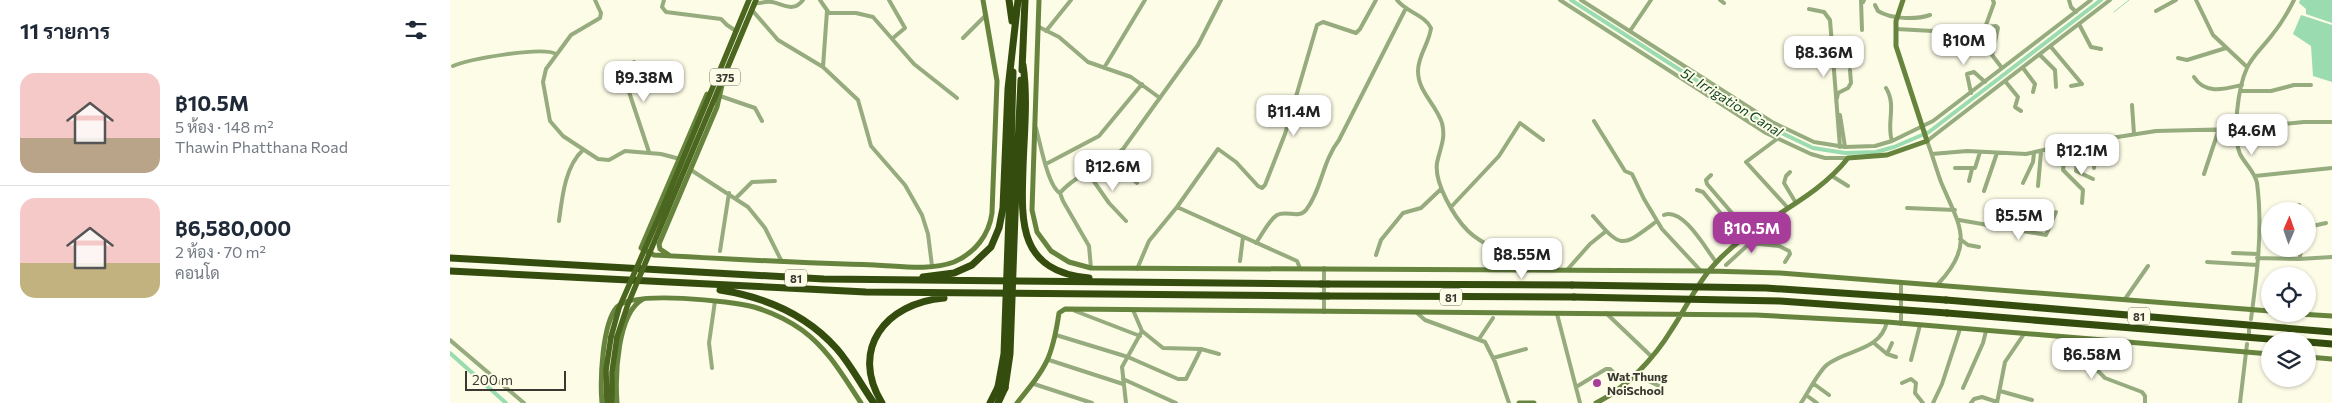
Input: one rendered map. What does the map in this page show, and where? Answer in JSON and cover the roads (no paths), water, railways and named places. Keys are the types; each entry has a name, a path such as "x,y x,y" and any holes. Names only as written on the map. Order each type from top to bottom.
{"highway":[{"path":"1009,0 1013,26"},
{"path":"998,403 1009,363 1014,89 1012,64 1013,26 1018,0"},
{"path":"1013,187 1023,65 1025,0"},
{"path":"860,280 954,273 977,261 990,247 997,235 1002,214 1008,89 1012,64"},
{"path":"1023,65 1025,92 1022,212 1023,225 1029,242 1043,261 1060,272 1080,278 1135,282"},
{"name":"81","path":"454,258 860,280 1766,288 1946,300 2332,332"},
{"name":"81","path":"450,271 828,291 1780,301 2261,338"},
{"path":"651,282 733,292 758,298 786,309 817,330 837,349 874,403"},
{"path":"882,403 872,380 871,359 877,336 889,319 899,311 918,302 986,294"},
{"path":"2316,343 2332,344"},
{"path":"990,403 1002,388"}],"main road":[{"name":"375","path":"607,403 606,370 614,337 748,0"},
{"path":"669,256 660,249 659,244 652,243 646,236 641,248 643,250 654,255 669,256 782,262 932,266 952,262 968,254 984,236 991,219 997,86 983,0"},
{"path":"1039,0 1032,210 1037,232 1056,256 1076,265 1091,268 1137,269 1324,268 1709,271 1901,281 2261,311"},
{"path":"1596,403 1634,374 1652,357 1709,271 1716,262 1746,236 1796,203 1832,176 1848,158 1887,155 1926,139 1898,54 1896,29 1903,0"},
{"name":"375","path":"689,152 723,81 754,4"},
{"path":"733,39 740,41"},
{"name":"375","path":"646,236 702,104 719,75"},
{"name":"375","path":"659,244 691,170 720,96 723,81"},
{"path":"617,403 618,358 629,312 635,304 646,297"},
{"path":"602,403 603,353 615,310 626,301 646,297 715,301 741,304 764,310 803,331 831,358 861,403"},
{"path":"615,310 624,307 629,312"},
{"path":"1017,403 1034,384 1049,360 1060,310 1070,309 1756,315 1887,322 2261,353"},
{"path":"2316,315 2332,316"},
{"name":"375","path":"612,403 614,337"},
{"path":"2316,358 2332,359"},
{"path":"1519,403 1534,403"}],"street":[{"path":"596,0 601,13 600,18 576,31 556,54 544,76 547,115 554,128 582,150 605,160 622,152 649,152 680,159"},
{"path":"664,0 662,7 666,12 721,19 736,31"},
{"path":"803,0 800,4 790,8 771,2 754,4 778,40 823,67 858,100 870,146 910,193 925,222 932,266"},
{"path":"820,0 827,12 823,67"},
{"path":"889,0 905,28 893,38"},
{"path":"1046,30 1071,0"},
{"path":"1104,68 1145,0"},
{"path":"1060,193 1088,173 1111,160 1122,149 1198,45 1221,0"},
{"path":"1137,269 1149,241 1218,149 1236,162 1258,186 1262,188 1265,185 1285,134 1317,25 1323,22 1356,33 1376,0"},
{"path":"1397,0 1406,10 1427,22 1431,28 1429,38 1421,52 1418,73 1422,88 1442,124 1444,142 1437,164 1441,189 1468,231 1506,256 1518,261 1528,270"},
{"path":"1560,0 1777,139 1825,158 1848,158"},
{"path":"1581,0 1778,126 1814,142 1843,147 1875,146 1892,142 1922,129 2091,0"},
{"path":"1630,31 1651,0"},
{"path":"1992,0 1994,4 1986,25 1987,27 1996,26 1998,28 1992,54 2002,68"},
{"path":"2069,0 2071,7 2076,12"},
{"path":"1938,284 1955,263 1960,240 1959,220 1942,183 1926,139 2051,47 2110,0"},
{"path":"2156,11 2176,0"},
{"path":"2196,0 2210,30 2247,67"},
{"path":"2251,319 2259,235 2255,176 2238,149 2236,129 2240,92 2247,67 2285,18 2294,0"},
{"path":"1862,1 1862,30"},
{"path":"1875,5 1876,9 1881,13 1919,18 1930,15"},
{"path":"1809,9 1824,12 1830,20 1843,147"},
{"path":"1256,243 1276,216 1285,213 1298,214 1306,211 1317,189 1328,155 1339,140 1406,10"},
{"path":"827,12 870,16 893,38 914,64 957,98"},
{"path":"963,38 986,14"},
{"path":"2078,24 2091,47 2101,49"},
{"path":"1038,27 1064,41 1088,62 1125,74 1160,98"},
{"path":"1896,29 1934,31 1953,29"},
{"path":"2051,47 2082,84 2081,86 2071,86"},
{"path":"2178,58 2187,60 2226,48"},
{"path":"453,66 468,60 544,50 556,54"},
{"path":"2040,55 2055,70 2056,87"},
{"path":"634,62 637,70 628,89 649,152"},
{"path":"2023,68 2035,84 2033,92"},
{"path":"1843,147 1837,95 1838,92 1850,85 1850,70"},
{"path":"1971,92 1967,79 1968,74 1974,72 1985,82"},
{"path":"2194,77 2200,84 2212,90 2223,90 2242,85"},
{"path":"2005,81 2018,97 2015,107 2021,111"},
{"path":"1046,164 1098,136 1142,84"},
{"path":"2240,92 2271,91 2294,85 2311,85"},
{"path":"1886,88 1892,105 1889,128 1892,142"},
{"path":"720,96 755,108 762,121"},
{"path":"2132,105 2134,134"},
{"path":"1594,121 1625,171 1632,174 1657,221 1702,271"},
{"path":"1932,154 1980,152 2034,153 2066,145 2156,131 2236,129 2304,122 2332,122"},
{"path":"1035,123 1046,164 1055,188 1060,193 1089,246 1091,268"},
{"path":"1451,207 1499,156 1520,123 1543,140"},
{"path":"2204,174 2219,129"},
{"path":"1777,139 1746,162 1788,208"},
{"path":"2094,168 2097,140"},
{"path":"2079,143 2076,171 2093,179"},
{"path":"2066,145 2063,170 2082,190 2082,203"},
{"path":"559,221 561,202 573,162 582,150"},
{"path":"1955,168 1972,169 1977,166 1980,152"},
{"path":"2038,186 2041,152"},
{"path":"1984,191 1997,153"},
{"path":"2023,183 2034,162 2034,153"},
{"path":"1111,160 1137,183"},
{"path":"2255,176 2332,168"},
{"path":"1969,181 1972,169"},
{"path":"691,170 748,207 765,228 782,262"},
{"path":"1790,172 1786,176 1784,183 1796,203"},
{"path":"1088,173 1109,203 1126,221"},
{"path":"1712,176 1706,180 1708,184 1750,243"},
{"path":"1832,176 1848,186"},
{"path":"736,198 752,182 775,182"},
{"path":"1376,255 1381,240 1402,215 1407,210 1421,208 1441,189"},
{"path":"1697,190 1703,192 1746,236"},
{"path":"720,251 729,193"},
{"path":"1176,207 1297,261 1300,268"},
{"path":"1907,208 1955,210"},
{"path":"1959,220 2046,235 2056,212"},
{"path":"1664,215 1671,213 1685,221 1716,262"},
{"path":"1593,216 1605,232 1618,241 1628,241 1657,221"},
{"path":"2316,225 2326,223"},
{"path":"1568,270 1588,245 1605,232"},
{"path":"1240,261 1244,237"},
{"path":"1960,240 1968,245 1979,247"},
{"path":"1750,243 1784,248 1790,254 1785,262"},
{"path":"1726,265 1750,243"},
{"path":"2233,253 2299,260 2332,257"},
{"path":"1505,264 1506,256"},
{"path":"2207,262 2256,265"},
{"path":"2125,299 2148,266"},
{"path":"1324,268 1324,312"},
{"path":"1900,324 1901,281"},
{"path":"712,368 709,343 715,301"},
{"path":"1070,309 1140,336"},
{"path":"1133,310 1142,331 1163,348 1201,349 1219,354"},
{"path":"1416,312 1425,320 1479,338 1485,342 1493,358 1508,403"},
{"path":"1606,313 1652,357"},
{"path":"1557,314 1580,403"},
{"path":"1479,338 1493,318"},
{"path":"1801,403 1828,364 1874,343 1887,322"},
{"path":"1911,360 1920,326"},
{"path":"1933,403 1942,384 1960,329"},
{"path":"2249,329 2249,335"},
{"path":"1126,403 1122,367 1142,331"},
{"path":"1963,388 1983,343 1986,331"},
{"path":"1972,403 1978,397 1997,403 2005,362 2024,334"},
{"path":"1056,335 1128,357 1183,380 1188,376 1201,349"},
{"path":"2064,337 2105,378 2142,392 2145,396 2145,403"},
{"path":"450,340 524,403"},
{"path":"1874,343 1887,354 1896,357"},
{"path":"1887,354 1892,343"},
{"path":"2240,403 2247,344"},
{"path":"1493,358 1526,349"},
{"path":"1049,360 1123,382 1176,403"},
{"path":"1576,387 1606,369 1610,369 1617,376"},
{"path":"1634,374 1659,386"},
{"path":"1902,383 1911,379 1916,383 1915,393 1922,403"},
{"path":"1034,384 1092,403"},
{"path":"1814,384 1829,395"},
{"path":"2000,390 2032,400"},
{"path":"1806,395 1817,403"}],"waterway":[{"name":"5L Irrigation Canal","path":"1571,0 1769,127 1813,148 1845,153 1876,152 1894,147 1929,132 2101,0"},
{"path":"2114,12 2129,0"},
{"path":"450,353 506,403"}],"place":[{"name":"Wat Thung NoiSchool","path":"1597,383"}]}
